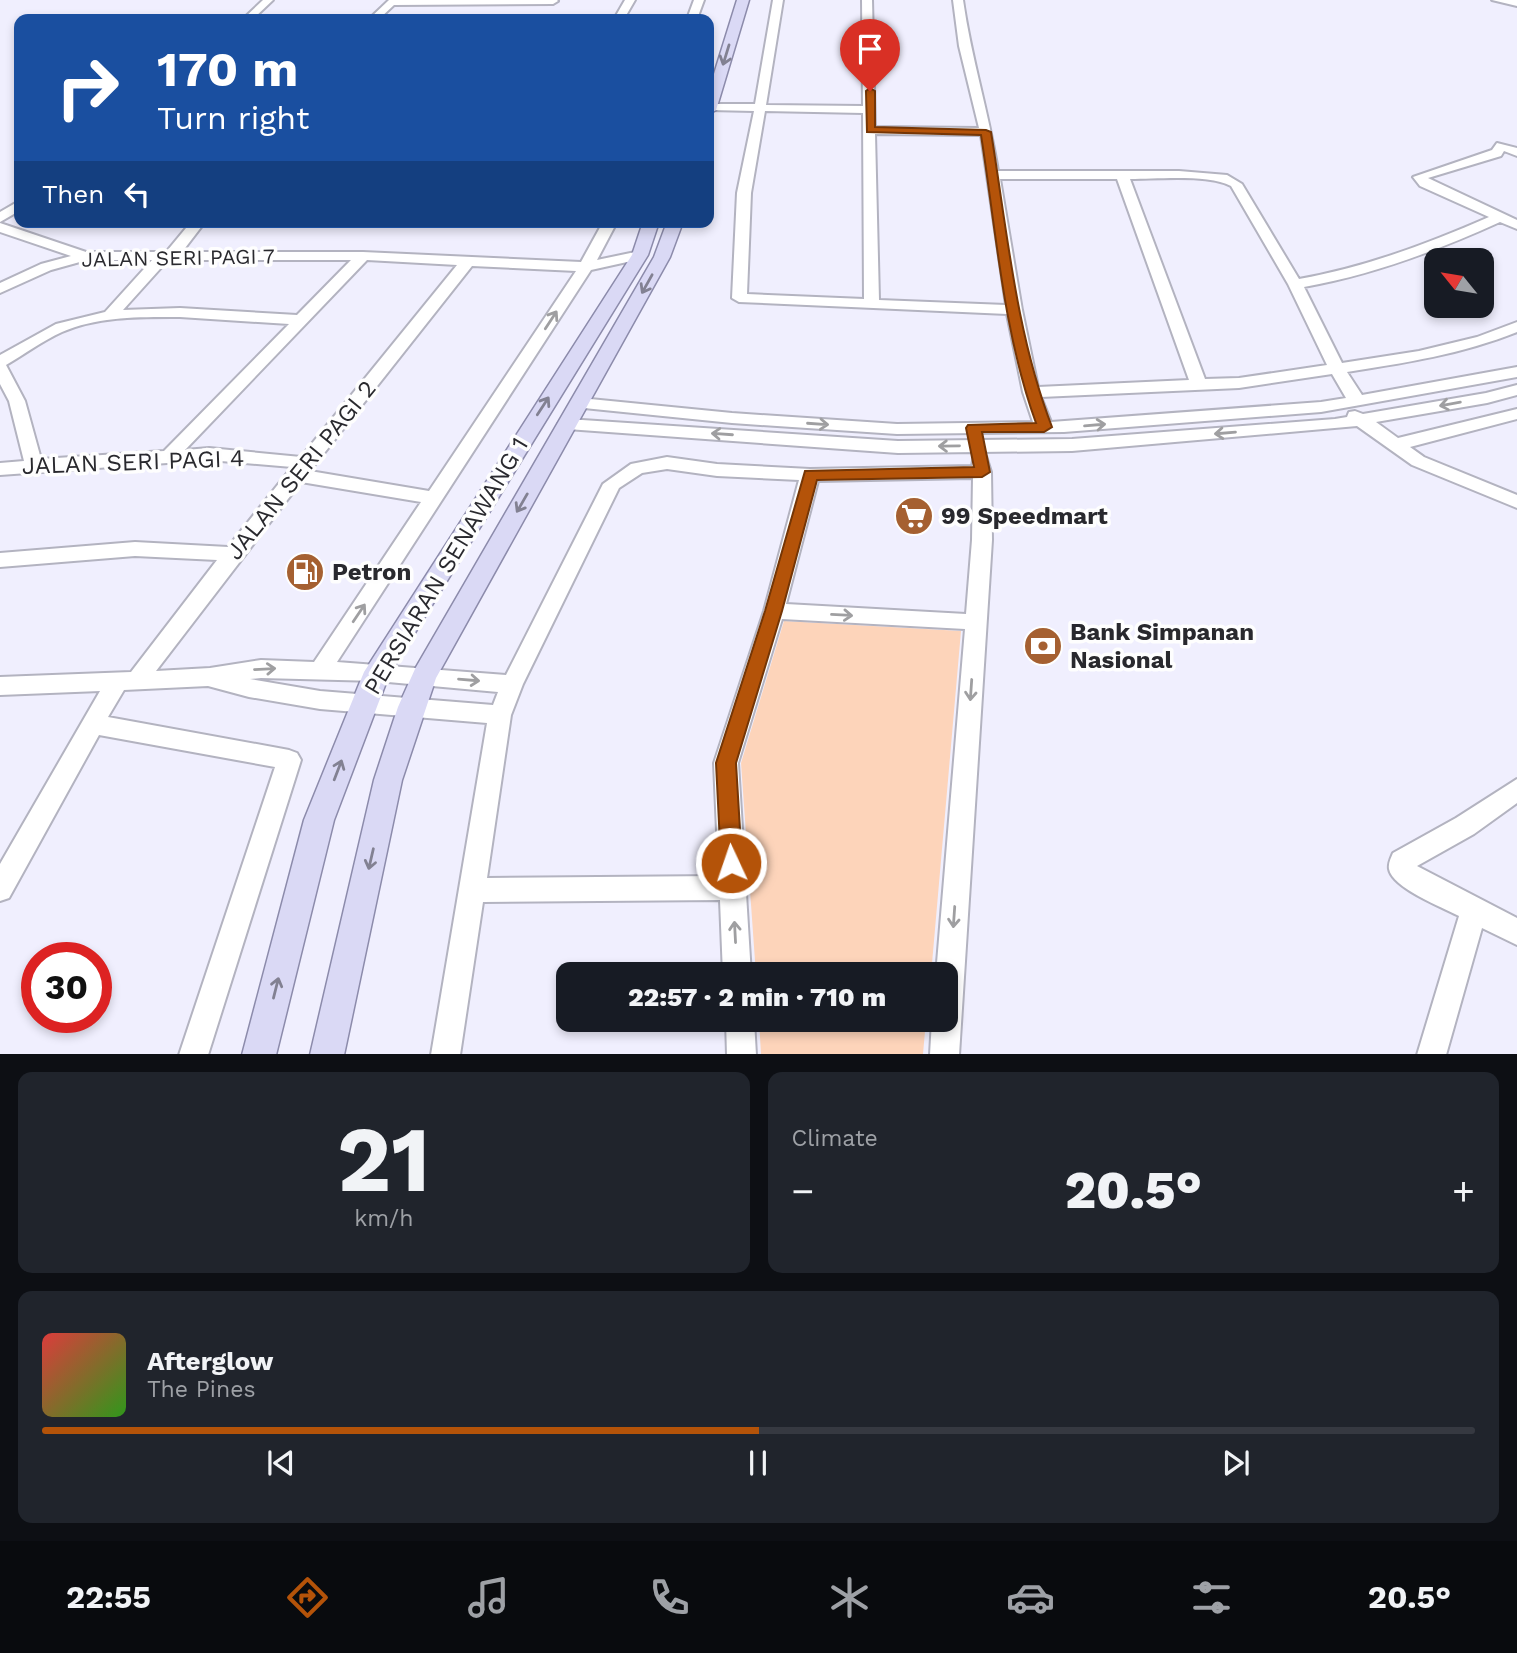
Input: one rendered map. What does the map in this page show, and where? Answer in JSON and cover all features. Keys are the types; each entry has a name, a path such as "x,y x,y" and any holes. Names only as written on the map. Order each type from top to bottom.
{"main road":[{"path":"714,93 743,0"},
{"name":"PERSIARAN SENAWANG 1","path":"259,1054 319,820 377,672 640,255 649,228"},
{"name":"PERSIARAN SENAWANG 1","path":"327,1054 388,780 411,707 424,676 662,257 673,228"}],"street":[{"path":"253,14 268,0"},
{"path":"379,14 393,1 554,0"},
{"path":"778,0 744,193 739,298 1014,310"},
{"path":"867,0 872,303"},
{"path":"958,0 964,46 986,132 1014,310 1031,391 1044,427"},
{"path":"1497,0 1517,3"},
{"path":"714,109 870,110"},
{"path":"871,130 986,132"},
{"path":"1517,152 1501,146 1497,153 1419,177 1425,183 1517,225"},
{"path":"1490,155 1517,166"},
{"path":"993,175 1122,175 1227,179 1237,184 1295,284 1337,368 1359,420 1418,461 1517,502"},
{"path":"1122,175 1199,385"},
{"path":"1295,284 1381,267 1500,217"},
{"path":"0,227 86,256"},
{"path":"110,316 193,228"},
{"path":"321,669 586,267 607,228"},
{"name":"JALAN SERI PAGI 7","path":"0,289 46,267 86,256 363,256 586,267 640,255"},
{"path":"169,456 363,256"},
{"name":"JALAN SERI PAGI 2","path":"0,889 7,862 92,724 303,469 468,261"},
{"path":"0,362 61,327 110,316 201,312 302,320"},
{"path":"1031,391 1239,383 1419,356 1483,340 1517,327"},
{"path":"0,368 17,401 34,466"},
{"path":"567,424 898,447 1044,427 1350,402 1517,372"},
{"path":"580,403 1072,445 1359,420 1517,390"},
{"path":"1395,445 1517,414"},
{"path":"951,962 982,540 982,472 975,437"},
{"name":"JALAN SERI PAGI 4","path":"0,469 169,456 243,456 434,498"},
{"path":"444,1054 500,715 512,684 612,484 637,467 667,463 717,470 810,475 982,472"},
{"path":"736,962 726,763 774,611 810,475"},
{"path":"0,560 135,549 233,554"},
{"path":"774,611 976,622"},
{"path":"0,686 210,677 261,668 377,672 512,684"},
{"path":"210,677 249,690 363,704 500,715"},
{"path":"92,724 289,760 193,1054"},
{"path":"1517,790 1465,826 1402,861 1401,868 1411,878 1473,912 1517,932"},
{"path":"472,890 733,888"},
{"path":"1431,1054 1473,912"},
{"path":"741,1032 742,1054"},
{"path":"944,1054 945,1032"}],"shaded area":[{"path":"784,621 961,631 932,962 755,962 741,763"},
{"path":"760,1032 925,1032 923,1054 761,1054"}],"place":[{"name":"99 Speedmart","path":"914,516"},
{"name":"Petron","path":"305,572"},
{"name":"Bank Simpanan Nasional","path":"1043,646"}],"route":[{"path":"731,863 726,763 774,611 810,475 982,472 973,428 1044,427 1031,391 1014,310 986,132 871,130 870,91"}]}
